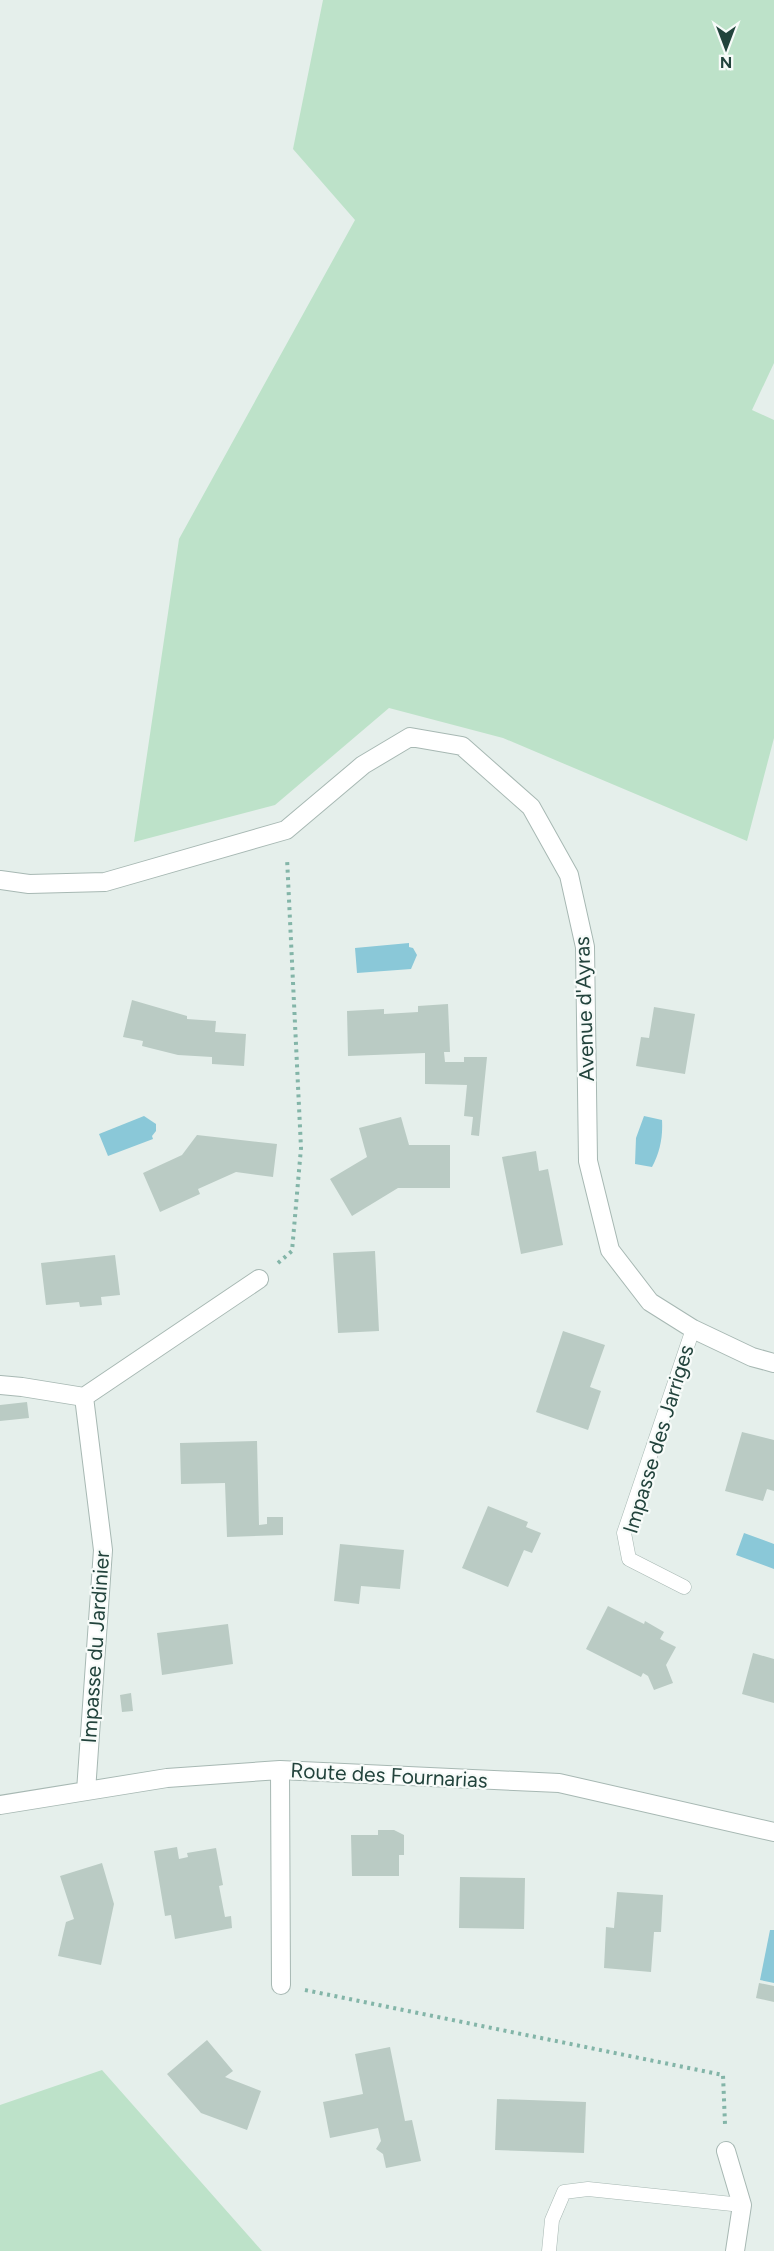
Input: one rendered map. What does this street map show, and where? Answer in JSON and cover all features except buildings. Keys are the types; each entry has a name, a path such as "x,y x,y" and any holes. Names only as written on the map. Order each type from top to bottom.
{"street":[{"name":"Avenue d'Ayras","path":"0,880 29,885 105,882 286,830 363,765 410,737 462,746 531,807 569,875 585,947 588,1161 610,1250 650,1302 693,1329 752,1357 774,1363"},
{"path":"0,1385 84,1397 259,1279"},
{"name":"Impasse du Jardinier","path":"84,1397 103,1550 86,1791"},
{"path":"280,1770 281,1985"},
{"name":"Route des Fournarias","path":"0,1805 167,1778 280,1770 559,1783 774,1832"},
{"path":"726,2151 742,2205 735,2251"}],"lane":[{"name":"Impasse des Jarriges","path":"684,1587 629,1559 624,1533 693,1329"},
{"path":"549,2251 552,2220 564,2192 588,2190 742,2205"}],"path":[{"path":"259,1279 292,1251 302,1148 286,830"},
{"path":"281,1985 723,2075 726,2151"}],"green space":[{"path":"323,0 774,0 774,363 752,410 774,420 774,738 747,841 503,738 389,708 275,805 134,842 179,539 355,220 293,149"},
{"path":"102,2070 262,2251 0,2251 0,2105"}],"water":[{"path":"409,943 409,947 413,948 417,955 411,969 357,973 355,948"},
{"path":"144,1116 156,1124 153,1139 108,1156 99,1134"},
{"path":"644,1116 662,1120 660,1144 652,1167 635,1164 636,1138"},
{"path":"744,1533 774,1544 774,1569 736,1555"},
{"path":"770,1930 774,1930 774,1983 760,1980"}]}
